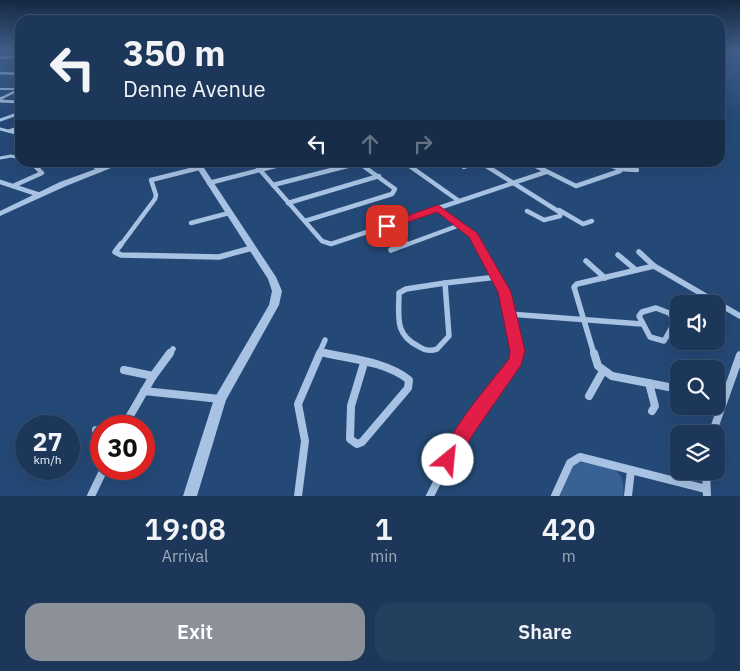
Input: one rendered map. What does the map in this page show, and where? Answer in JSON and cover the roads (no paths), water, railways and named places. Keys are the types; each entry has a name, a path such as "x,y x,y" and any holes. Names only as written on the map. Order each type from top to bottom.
{"street":[{"path":"0,89 15,89"},
{"path":"0,100 15,92"},
{"path":"0,100 15,102"},
{"path":"1,119 15,115"},
{"path":"0,129 15,133"},
{"path":"9,131 15,129"},
{"path":"0,158 15,157"},
{"path":"13,186 42,173 36,167"},
{"path":"96,167 100,170"},
{"path":"0,214 40,195 110,167"},
{"path":"191,167 151,180 156,195 155,199 115,252 121,255 216,258 252,248"},
{"path":"190,496 220,399 272,310 276,296 273,279 198,167"},
{"path":"257,167 322,241 328,244 336,244 546,172"},
{"path":"209,183 272,167"},
{"path":"273,185 341,167"},
{"path":"305,222 394,193 394,188 367,167"},
{"path":"411,167 459,201"},
{"path":"487,167 583,224 592,221"},
{"path":"537,167 578,187 618,173 620,169"},
{"path":"613,167 637,170"},
{"path":"288,202 379,176"},
{"path":"0,182 40,195"},
{"path":"430,496 457,443 516,360 518,351 504,292 475,237 438,208"},
{"path":"527,211 544,220 560,216 561,212 559,210"},
{"path":"191,223 229,213"},
{"path":"391,250 460,225"},
{"path":"639,252 654,266 740,316"},
{"path":"618,255 636,270"},
{"path":"586,262 605,278"},
{"path":"654,266 574,287 598,366 612,376 670,387"},
{"path":"445,282 450,334 438,350 428,351 402,334 399,294 406,288 445,282 497,277"},
{"path":"656,308 672,315 676,320 666,340 662,341 650,337 642,324 639,314 656,308"},
{"path":"510,314 583,318 642,324"},
{"path":"298,496 305,440 298,404 325,340"},
{"path":"130,415 153,376 173,349"},
{"path":"320,352 364,363 392,370 404,375 409,380 409,386 362,442 357,444 350,440 350,406 364,363"},
{"path":"725,389 740,355"},
{"path":"124,370 153,376"},
{"path":"589,396 603,371"},
{"path":"649,383 655,406 652,411"},
{"path":"144,391 220,399"},
{"path":"555,496 570,463 576,458 584,458 630,470 707,493 706,480"},
{"path":"628,496 630,470"},
{"path":"91,496 99,480"}]}
